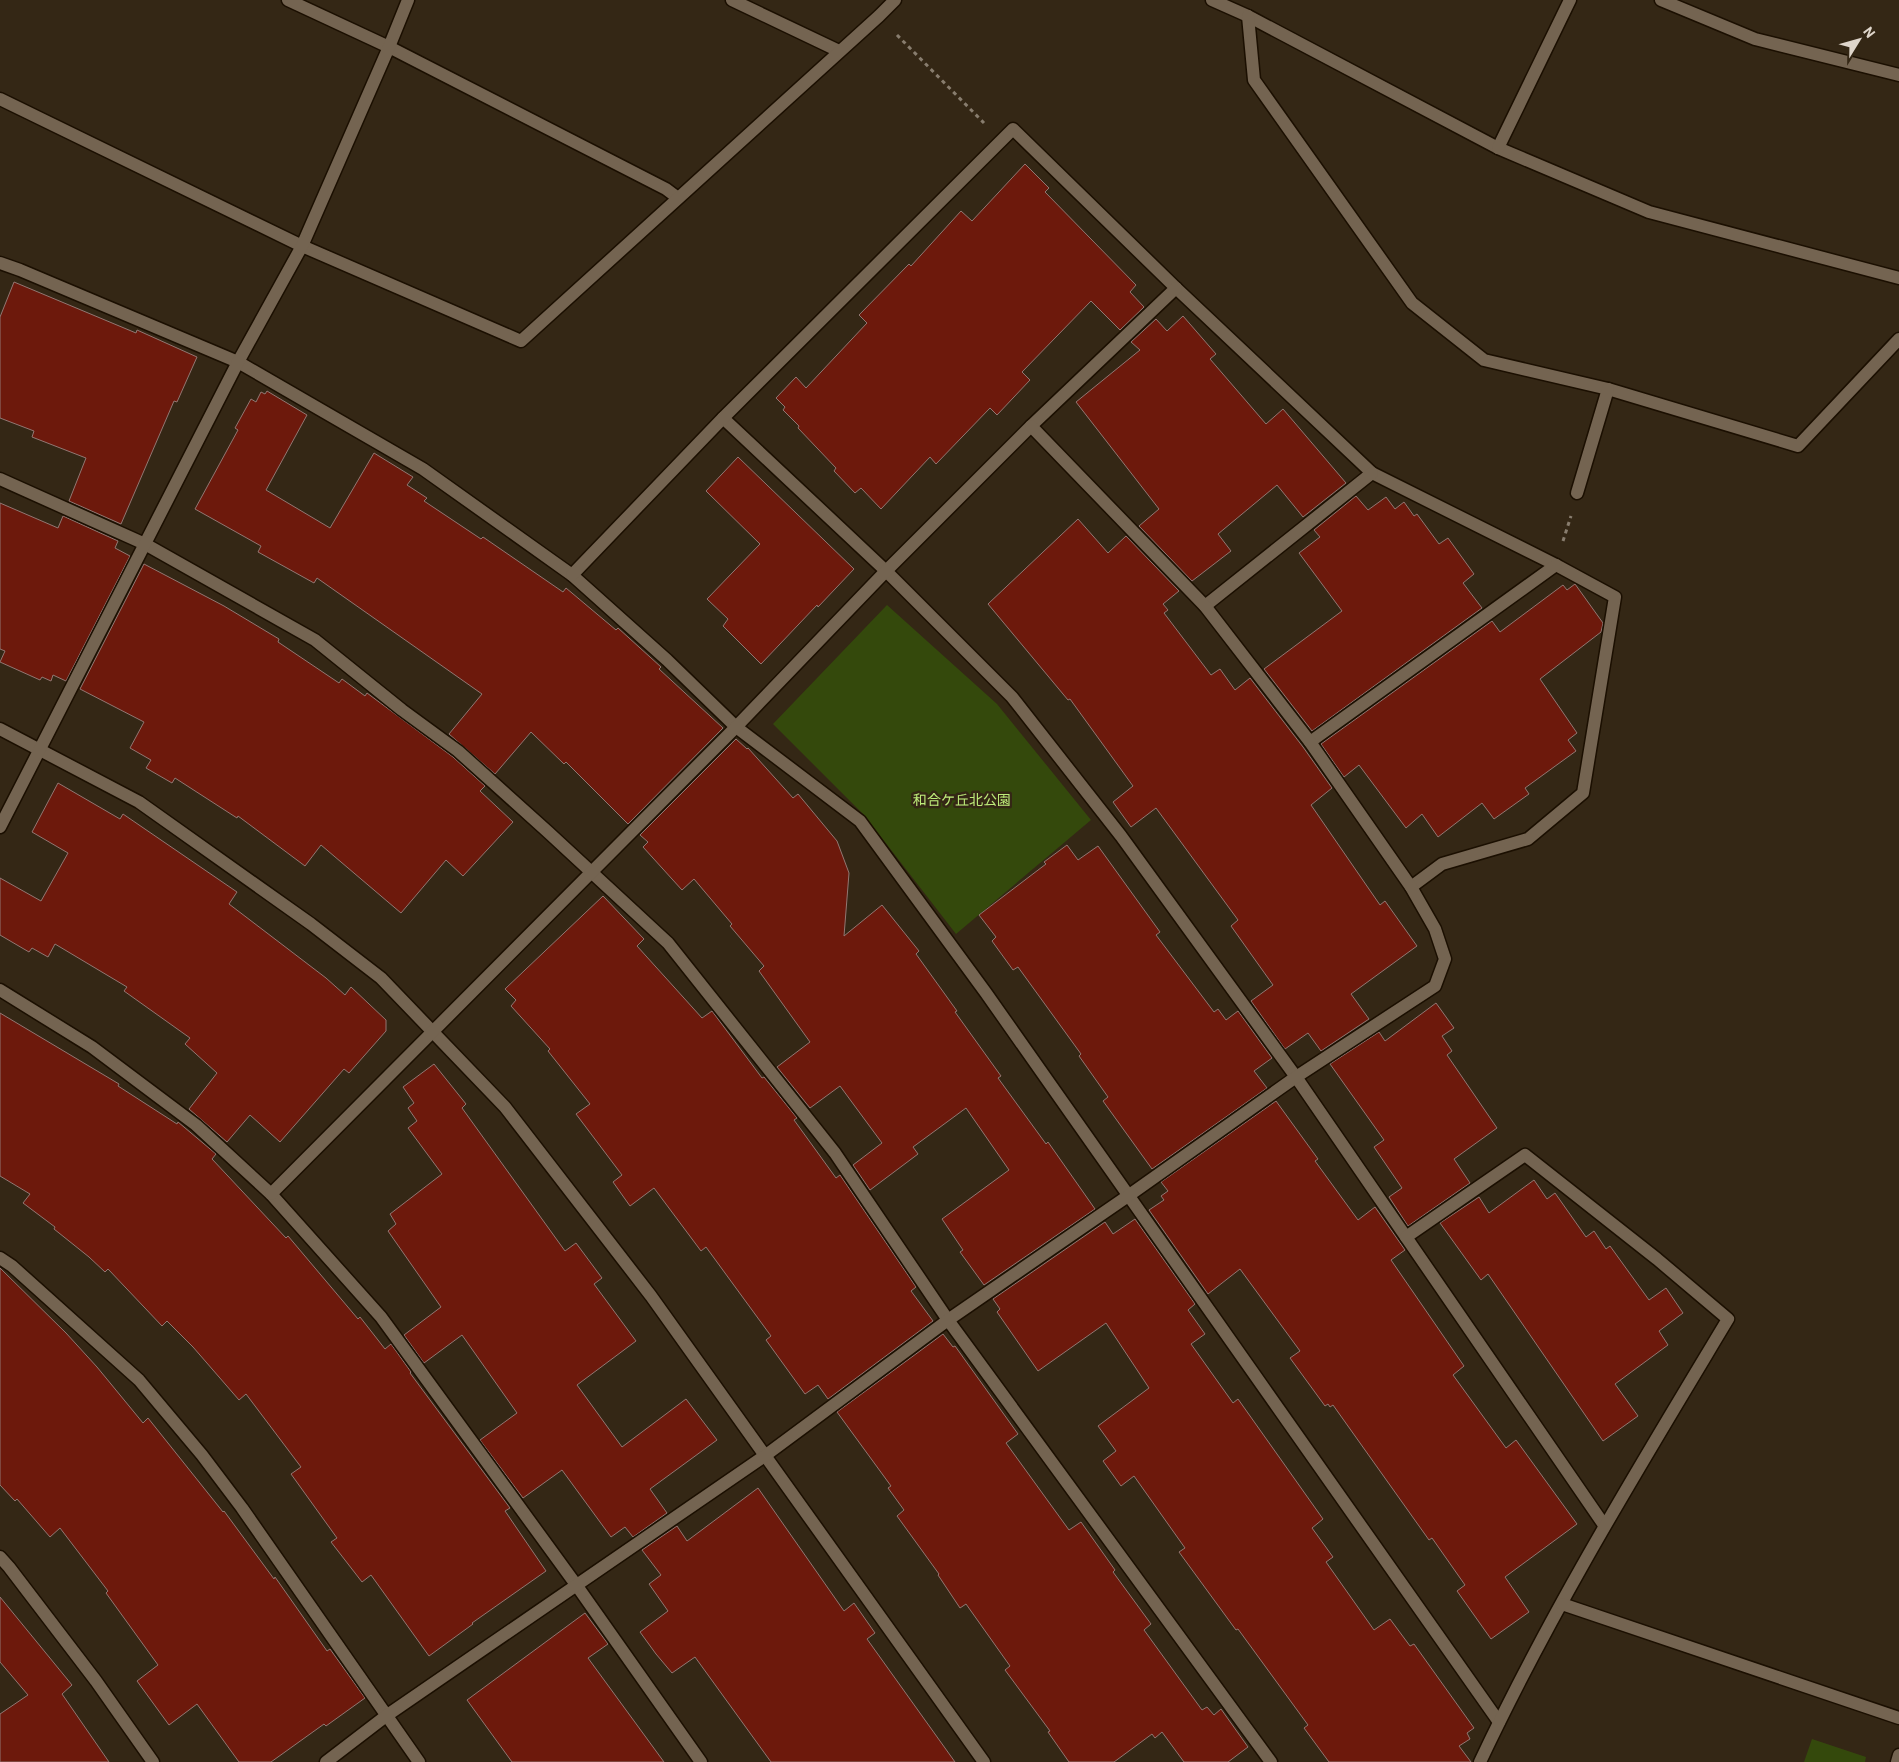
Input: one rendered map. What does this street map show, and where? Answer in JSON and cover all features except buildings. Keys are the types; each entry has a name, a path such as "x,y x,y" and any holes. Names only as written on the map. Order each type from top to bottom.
{"street":[{"path":"288,0 389,48 666,188 678,198"},
{"path":"0,827 238,362 302,246 389,48 408,0"},
{"path":"732,0 840,51"},
{"path":"0,99 302,246 521,341 895,0"},
{"path":"1212,0 1248,16 1498,148 1649,212 1899,278"},
{"path":"1498,148 1570,0"},
{"path":"1661,0 1755,39 1899,75"},
{"path":"1248,16 1254,80 1412,303 1484,360 1608,389 1798,446 1899,339"},
{"path":"572,575 723,418 1013,129 1176,288 1372,473 1556,565 1615,597 1583,793 1528,839 1442,864 1411,887"},
{"path":"0,263 238,362 423,470 572,575 667,660 736,727 860,821 986,992 1499,1722"},
{"path":"271,1194 736,727 886,571 1031,426 1176,288"},
{"path":"1577,493 1608,389"},
{"path":"723,418 886,571 1012,697 1121,836 1296,1077 1604,1525"},
{"path":"326,1762 386,1716 766,1455 948,1320 1296,1077 1435,986 1445,958 1435,929 1411,887 1310,742 1205,606 1031,426"},
{"path":"1205,606 1372,473"},
{"path":"0,479 145,544 315,640 402,710 458,751 668,943 835,1153 948,1320 1271,1762"},
{"path":"1310,742 1556,565"},
{"path":"0,729 139,802 311,924 381,978 505,1107 651,1296 984,1762"},
{"path":"0,990 92,1047 196,1125 271,1194 381,1317 701,1762"},
{"path":"1406,1236 1524,1155 1657,1259 1728,1319 1604,1525 1499,1722 1480,1762"},
{"path":"0,1258 12,1266 140,1380 202,1455 242,1508 419,1762"},
{"path":"0,1558 9,1567 96,1681 153,1762"},
{"path":"1562,1604 1899,1718"},
{"path":"1897,1762 1899,1755"}],"path":[{"path":"879,16 1002,141"},
{"path":"1556,565 1577,493"}],"green space":[{"name":"和合ケ丘北公園","path":"887,605 997,704 1091,820 956,934 864,815 773,724"},
{"path":"1812,1739 1866,1757 1865,1762 1804,1762"}]}
